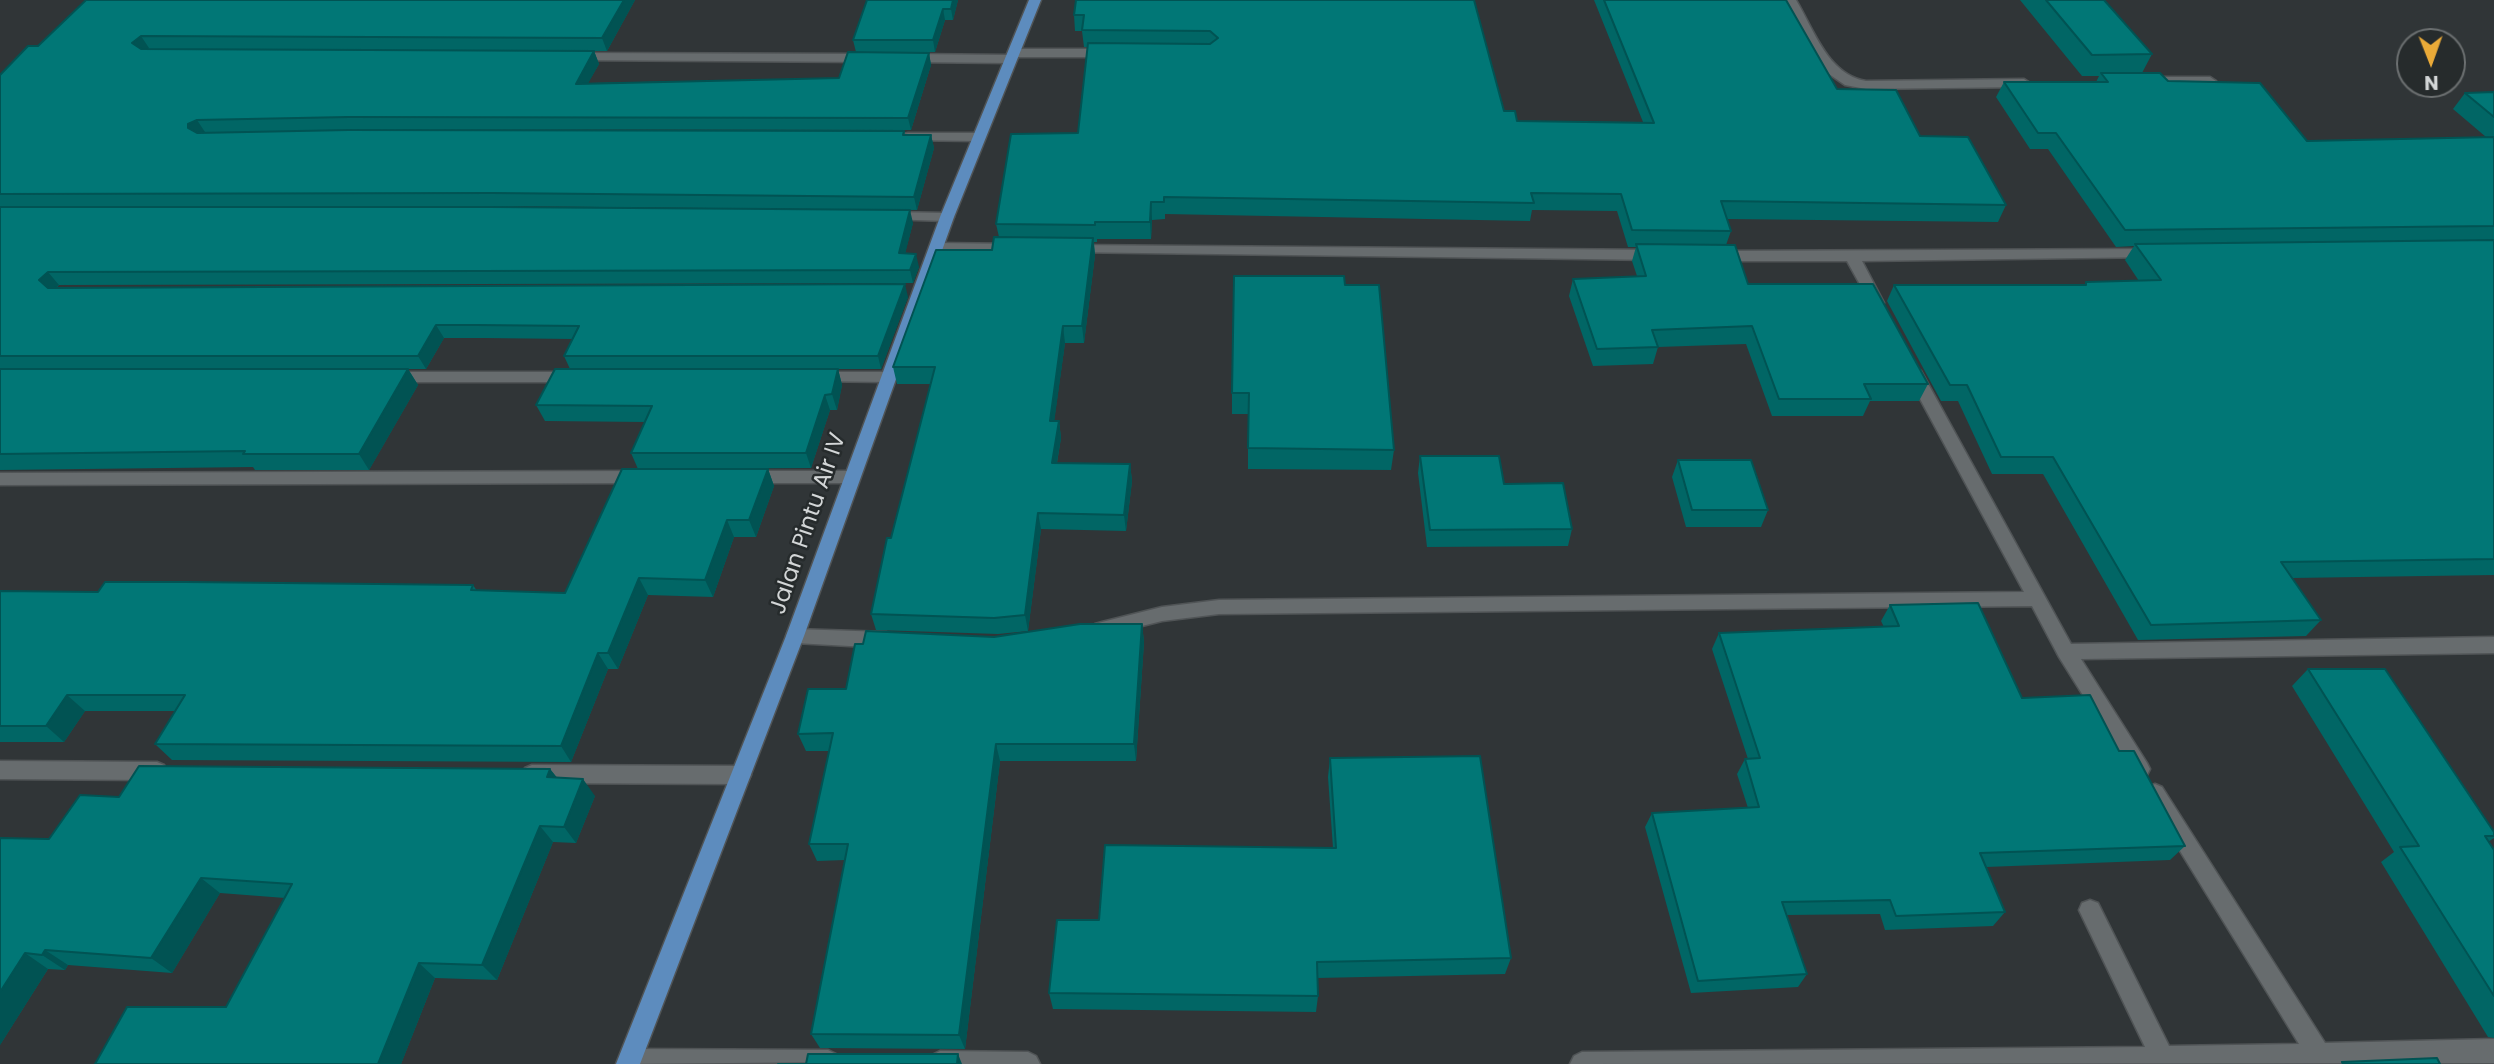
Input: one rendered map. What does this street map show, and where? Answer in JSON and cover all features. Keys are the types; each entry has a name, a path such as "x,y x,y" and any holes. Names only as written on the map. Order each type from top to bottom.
{"main road":[{"name":"Jalan Pintu Air IV","path":"629,1062 795,636 887,377 912,291 937,247 978,137 1035,0"}],"street":[{"path":"1790,0 1830,69 1849,82 1878,85 2043,83"},
{"path":"900,58 1126,53"},
{"path":"552,57 886,58"},
{"path":"2126,82 2210,80"},
{"path":"897,137 978,137"},
{"path":"879,216 947,217"},
{"path":"937,247 1034,248"},
{"path":"1062,248 1672,255"},
{"path":"1699,256 2173,253"},
{"path":"1852,257 1885,318"},
{"path":"1905,355 2066,652 2319,1054"},
{"path":"374,377 582,377"},
{"path":"804,377 887,377"},
{"path":"0,479 657,477"},
{"path":"727,477 852,477"},
{"path":"1089,631 1162,614 1219,607 2036,599"},
{"path":"795,636 904,641"},
{"path":"2066,652 2494,645"},
{"path":"0,770 182,771"},
{"path":"517,774 741,775"},
{"path":"2090,910 2163,1058"},
{"path":"1583,1064 2163,1058 2494,1051"},
{"path":"629,1062 849,1063"},
{"path":"918,1063 1028,1064"}],"building":[{"path":"86,0 624,0 602,38 141,36 132,43 141,49 594,51 576,84 839,78 848,52 929,53 908,118 348,117 197,120 188,124 188,128 197,133 348,130 904,131 903,135 931,135 914,197 492,193 0,194 0,75 28,46 38,46"},
{"path":"867,0 953,0 951,9 943,9 933,40 853,40"},
{"path":"1076,0 1474,0 1504,111 1515,111 1517,121 1654,123 1604,0 1786,0 1837,89 1896,90 1920,136 1968,137 2006,205 1721,201 1731,231 1632,230 1621,194 1531,193 1534,203 1164,197 1164,202 1151,202 1150,222 1095,222 1095,225 996,224 1011,134 1078,133 1088,43 1210,44 1218,38 1210,31 1082,30 1084,15 1074,15"},
{"path":"2046,0 2104,0 2152,54 2092,55"},
{"path":"2101,73 2160,73 2168,81 2260,83 2307,141 2494,137 2494,226 2125,230 2056,133 2038,133 2004,82 2108,82"},
{"path":"2494,92 2494,117 2466,94"},
{"path":"0,207 910,210 899,253 916,254 910,270 48,272 39,280 48,288 905,284 878,356 564,356 579,326 436,325 418,356 0,356"},
{"path":"994,237 1093,238 1082,326 1063,326 1050,421 1059,421 1052,463 1130,464 1124,515 1038,513 1025,615 994,618 871,614 887,538 891,538 935,367 893,367 936,250 992,250"},
{"path":"2494,240 2494,559 2281,562 2321,620 2151,625 2053,457 2001,457 1967,385 1950,385 1894,285 2086,285 2086,282 2161,280 2135,244"},
{"path":"1636,244 1735,245 1748,284 1873,284 1928,384 1864,384 1871,399 1779,399 1752,326 1652,330 1658,347 1597,349 1573,279 1646,276"},
{"path":"1234,276 1344,276 1345,285 1379,285 1394,450 1248,448 1249,393 1232,393"},
{"path":"0,369 408,369 359,454 243,454 245,451 0,454"},
{"path":"555,369 838,369 832,394 825,395 806,453 631,453 652,406 536,405"},
{"path":"1420,456 1499,456 1504,484 1563,483 1572,529 1430,530"},
{"path":"1678,460 1751,460 1768,510 1692,510"},
{"path":"622,469 768,469 749,520 727,520 705,580 639,578 608,653 598,653 561,746 155,744 185,695 67,695 46,726 0,726 0,591 98,592 105,582 186,582 473,585 471,590 565,593"},
{"path":"1978,603 2022,698 2090,695 2119,751 2134,751 2185,846 1980,853 2005,912 1896,916 1890,900 1782,902 1807,974 1698,981 1652,813 1759,807 1745,759 1760,758 1719,633 1899,626 1890,605"},
{"path":"1080,624 1142,624 1134,744 996,744 959,1035 811,1034 848,844 809,844 833,733 798,734 808,689 846,689 855,644 863,644 866,631 994,637"},
{"path":"2308,669 2385,669 2494,832 2494,836 2485,836 2494,850 2494,996 2400,847 2419,846"},
{"path":"1480,756 1511,958 1317,962 1318,996 1049,993 1057,920 1099,920 1105,845 1336,848 1330,758"},
{"path":"139,766 550,769 547,777 583,779 564,827 540,826 482,965 419,963 378,1064 95,1064 127,1007 226,1007 292,884 201,878 151,958 45,950 42,955 25,953 0,992 0,838 49,839 80,795 119,797"},
{"path":"808,1054 958,1054 957,1064 806,1064"},
{"path":"2437,1058 2440,1064 2342,1062"}]}
